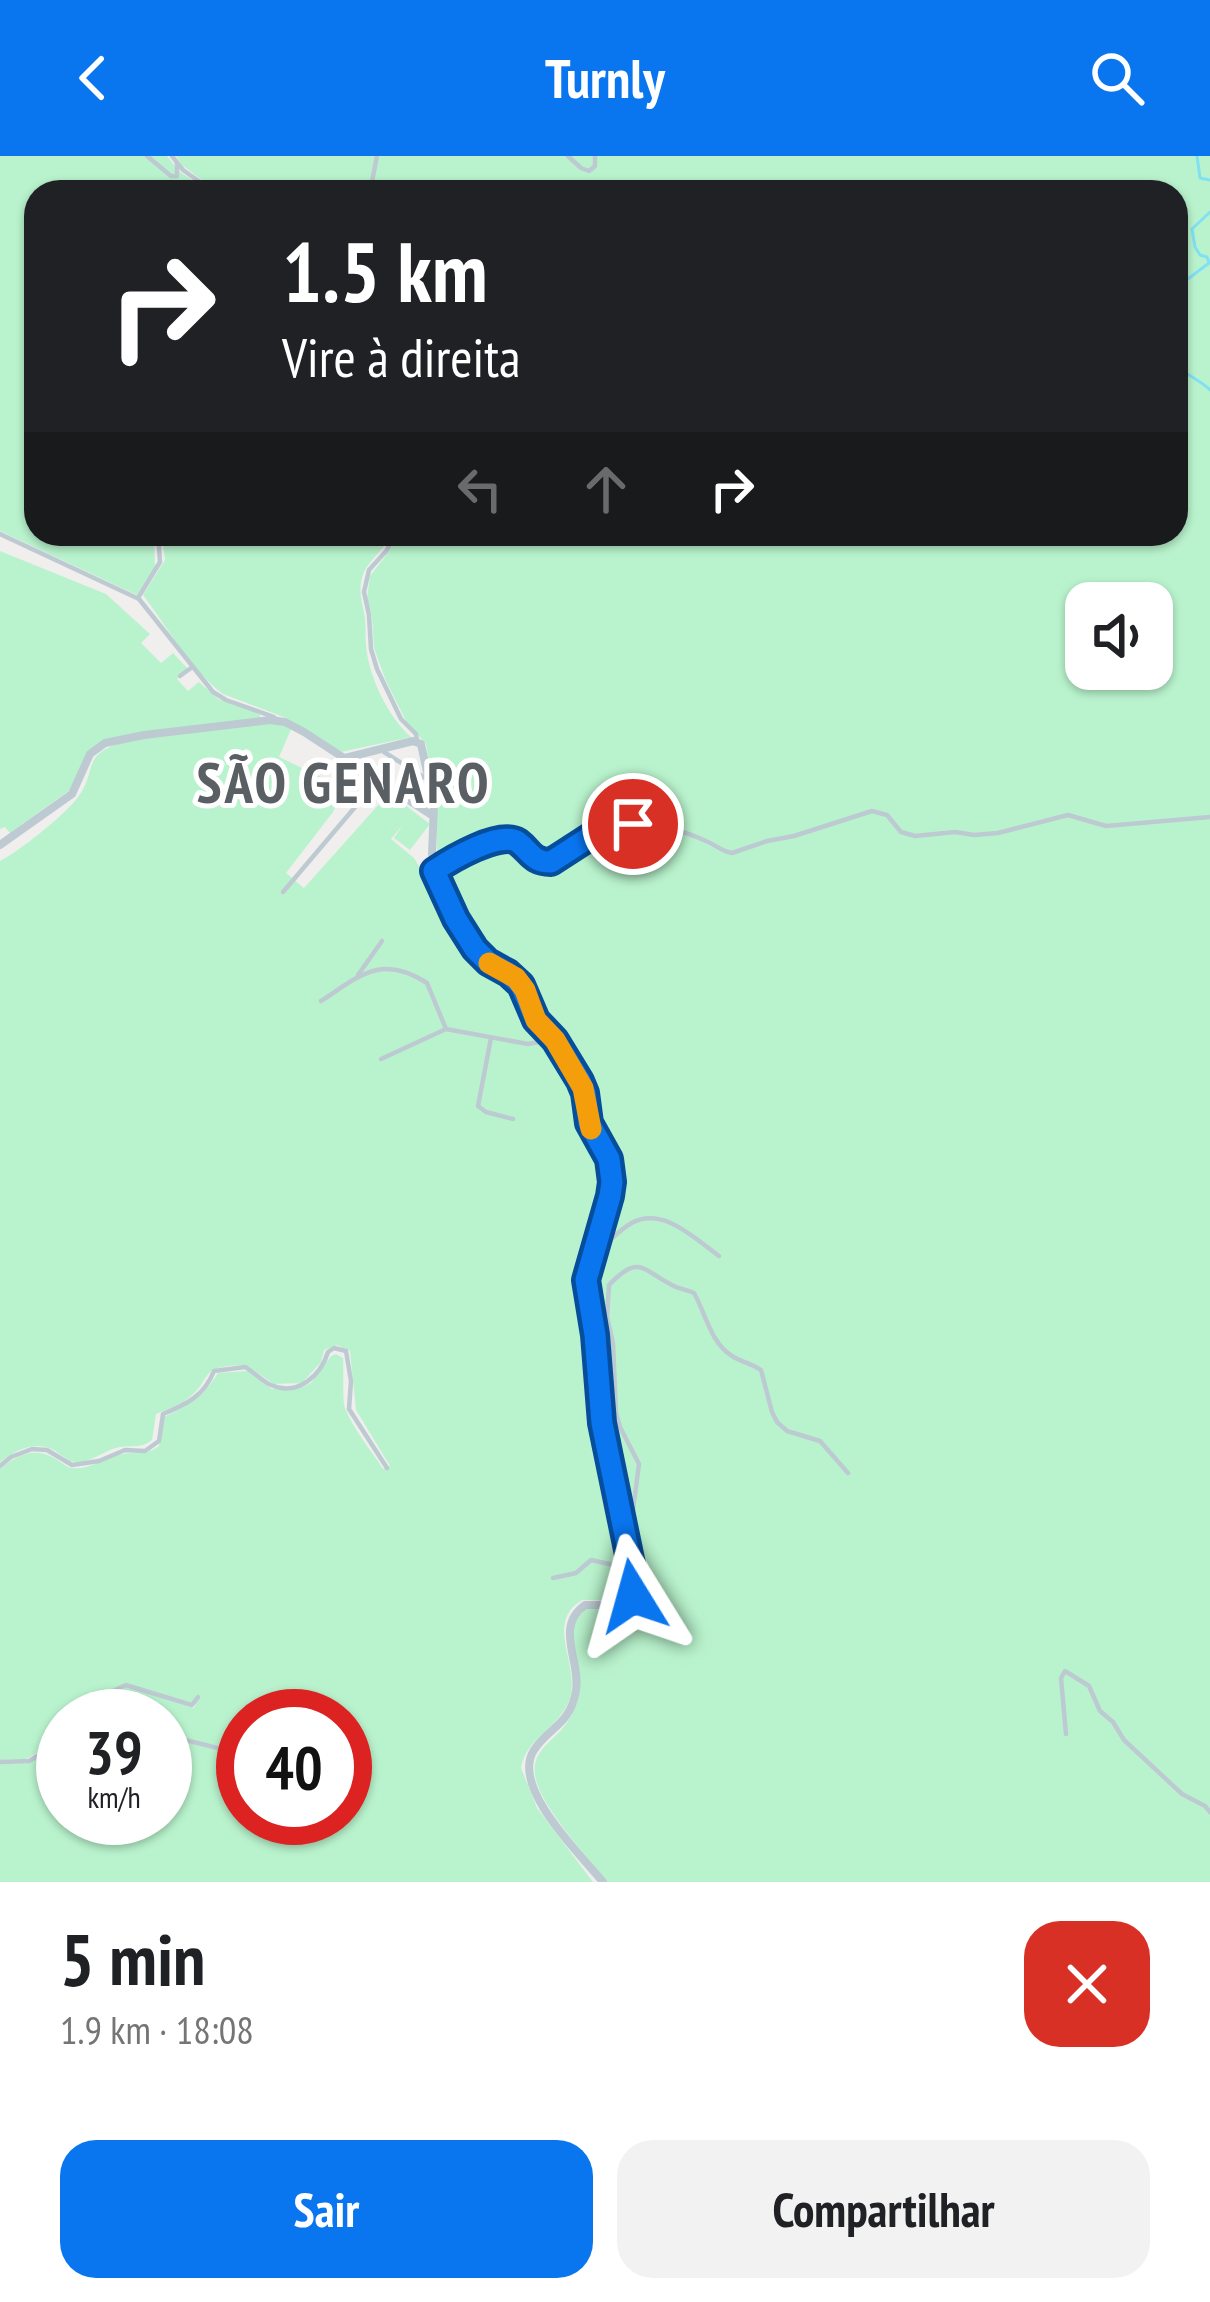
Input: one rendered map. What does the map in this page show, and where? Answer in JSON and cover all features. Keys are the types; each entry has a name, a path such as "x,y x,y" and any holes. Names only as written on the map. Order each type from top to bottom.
{"street":[{"path":"147,156 171,176 177,176 177,164"},
{"path":"172,156 198,180"},
{"path":"568,156 584,171 592,170 595,156"},
{"path":"26,546 138,598 191,668 221,698 284,722 434,817"},
{"path":"138,598 160,562 159,546"},
{"path":"389,546 369,570 364,592 371,649 401,719 423,748 434,817 434,871 475,949 521,985 536,1020 555,1040 583,1088 589,1123 609,1159 610,1196 586,1280 602,1423 632,1569 633,1596 616,1606 585,1604 573,1616 569,1636 577,1677 575,1696 560,1725 538,1744 528,1764 533,1788 550,1818 603,1882"},
{"path":"181,676 191,668"},
{"path":"0,844 72,794 91,754 105,743 181,730 284,722"},
{"path":"345,758 417,740"},
{"path":"379,749 430,782"},
{"path":"284,892 379,780"},
{"path":"434,871 489,842 508,838 535,859 551,862 599,831 633,824 681,833 732,854 872,812 887,815 901,832 916,836 998,833 1068,815 1106,826 1210,817"},
{"path":"358,977 382,941"},
{"path":"321,1000 382,968 422,979 431,988 446,1030"},
{"path":"381,1060 446,1030 536,1044 545,1031"},
{"path":"491,1038 478,1106 513,1118"},
{"path":"593,1252 630,1224 652,1217 680,1228 719,1256"},
{"path":"634,1582 639,1572 631,1526 639,1464 616,1418 613,1343 607,1318 609,1285 624,1272 647,1268 669,1284 694,1293 722,1347 760,1370 777,1422 820,1441 848,1473"},
{"path":"0,1466 11,1456 32,1449 47,1450 73,1465 99,1461 119,1451 148,1450 158,1441 163,1414 202,1392 217,1369 245,1367 274,1387 302,1385 334,1348 346,1351 349,1408 386,1468"},
{"path":"553,1578 576,1574 591,1560 632,1569"},
{"path":"1066,1734 1061,1678 1065,1671 1089,1686 1100,1711 1127,1743 1182,1794 1210,1812"},
{"path":"192,1705 198,1697"},
{"path":"0,1762 36,1757"}],"green space":[{"path":"0,156 167,156 192,180 24,180 24,542 0,531"},
{"path":"176,156 1210,156 1210,1882 607,1882 554,1815 538,1787 535,1767 542,1749 570,1718 579,1696 572,1644 578,1615 589,1608 631,1605 638,1593 592,1279 615,1196 616,1170 592,1119 587,1091 558,1037 543,1024 525,983 485,954 449,900 437,865 437,818 426,744 406,721 374,648 367,598 370,576 392,546 1188,546 1188,180 202,180"},
{"path":"32,546 154,546 155,567 137,595"},
{"path":"163,546 384,546 361,584 368,658 387,708 411,737 341,752 286,718 223,694 190,660 143,595 165,560"},
{"path":"0,551 106,594 150,634 141,643 161,663 173,653 188,669 177,679 188,691 199,682 218,699 260,713 260,719 100,743 86,754 70,790 10,833 5,827 0,829"},
{"path":"269,722 292,727 279,757 344,788 333,812 286,873 304,888 389,793 430,824 410,850 394,838 402,826 391,839 414,858 474,955 515,984 532,1025 572,1081 586,1129 603,1154 608,1187 579,1282 592,1344 600,1439 628,1591 620,1600 582,1600 571,1609 564,1632 570,1698 530,1748 521,1768 537,1808 593,1882 0,1882 0,1764 36,1759 36,1845 192,1845 192,1744 216,1750 216,1845 372,1845 372,1689 216,1689 216,1745 192,1740 192,1707 199,1697 192,1702 192,1689 146,1689 126,1683 115,1689 36,1689 36,1754 0,1760 0,1469 6,1464 38,1453 82,1468 116,1455 150,1451 159,1446 164,1417 195,1399 218,1373 247,1371 272,1389 303,1387 336,1354 343,1358 348,1416 383,1469 390,1466 356,1410 350,1351 337,1345 324,1350 321,1362 302,1383 274,1384 246,1365 211,1371 193,1394 156,1414 152,1440 143,1445 116,1448 76,1462 47,1447 33,1446 0,1462 0,861 68,808 83,790 101,752 128,740"}],"waterway":[{"path":"1197,156 1200,178 1210,180"},
{"path":"1188,279 1209,263 1195,247 1192,229 1210,212"},
{"path":"1188,375 1210,390"}],"slow traffic":[{"path":"489,963 516,978 525,990 536,1020 555,1040 583,1088 591,1129"}],"district":[{"name":"SÃO GENARO","path":"344,783"}],"route":[{"path":"633,824 599,831 551,862 535,859 508,838 489,842 434,871 475,949 525,990 536,1020 555,1040 583,1088 589,1123 609,1159 610,1196 586,1280 602,1423 633,1574 633,1596"}]}
